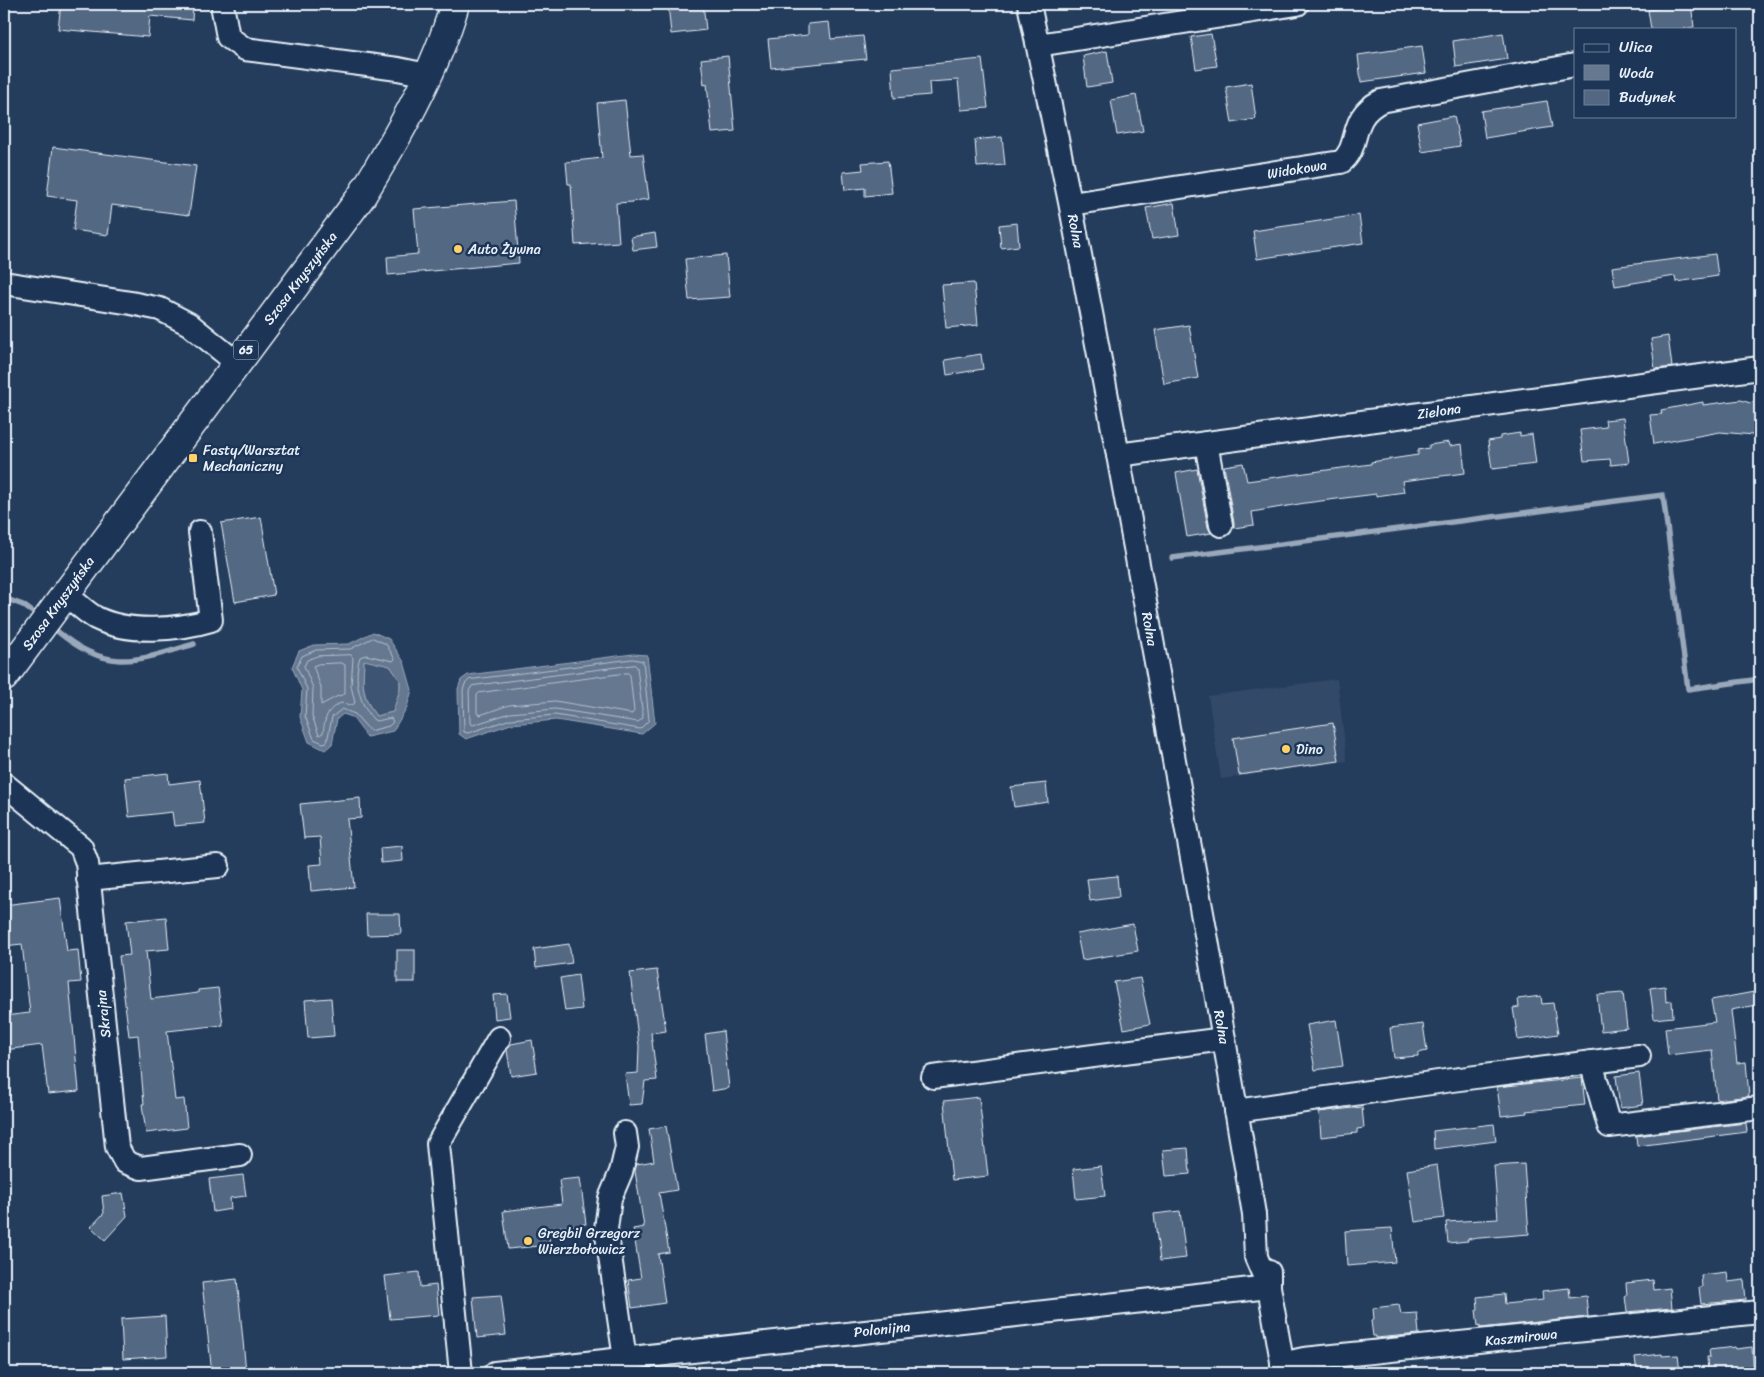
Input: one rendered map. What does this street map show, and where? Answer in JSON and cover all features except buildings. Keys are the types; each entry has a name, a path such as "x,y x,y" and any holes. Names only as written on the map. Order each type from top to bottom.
{"main road":[{"name":"Szosa Knyszyńska","path":"4,677 361,196 394,142 428,75 455,4"}],"street":[{"name":"Rolna","path":"1028,4 1071,204 1118,455 1224,1039 1254,1214 1256,1257 1269,1287 1283,1368"},
{"path":"1038,45 1297,4"},
{"path":"224,10 228,37 246,49 398,69 428,75"},
{"name":"Widokowa","path":"1071,204 1340,162 1348,157 1364,112 1381,101 1574,65"},
{"path":"4,283 160,309 189,324 237,363"},
{"name":"Zielona","path":"1118,455 1760,368"},
{"path":"1206,443 1221,525"},
{"path":"65,594 96,618 127,628 192,626 211,620 200,532"},
{"name":"Skrajna","path":"4,784 80,847 87,862 117,1147 125,1162 141,1168 240,1155"},
{"path":"88,879 218,866"},
{"path":"461,1373 438,1144 498,1038"},
{"path":"933,1077 1224,1039"},
{"path":"1236,1111 1639,1056"},
{"path":"1591,1062 1609,1126 1760,1108"},
{"path":"625,1133 627,1147 621,1172 610,1198 606,1229 625,1359"},
{"name":"Polonijna","path":"495,1373 1269,1287"},
{"name":"Kaszmirowa","path":"1283,1368 1304,1359 1760,1312"}],"shaded area":[{"path":"364,659 390,666 400,680 400,689 393,712 376,716 371,708 364,689"},
{"path":"1337,679 1347,761 1221,779 1208,696"}],"water":[{"path":"373,632 389,639 404,662 412,690 407,707 393,731 367,737 352,717 343,714 337,719 332,744 325,750 309,742 300,717 302,690 292,667 299,651 314,645 349,644","holes":["364,660 390,666 400,680 400,689 393,712 376,716 365,695"]},
{"path":"633,654 647,655 655,723 642,734 556,720 511,724 466,739 459,734 458,689 461,680 468,675"}],"waterway":[{"path":"1172,558 1663,495 1688,689 1760,679"},
{"path":"4,598 23,605 31,611"},
{"path":"57,631 75,645 92,654 123,660 139,659 194,644"}],"place":[{"name":"Auto Żywna","path":"458,249"},
{"name":"Fasty/Warsztat Mechaniczny","path":"193,458"},
{"name":"Dino","path":"1286,749"},
{"name":"Gregbil Grzegorz Wierzbołowicz","path":"528,1241"}]}
